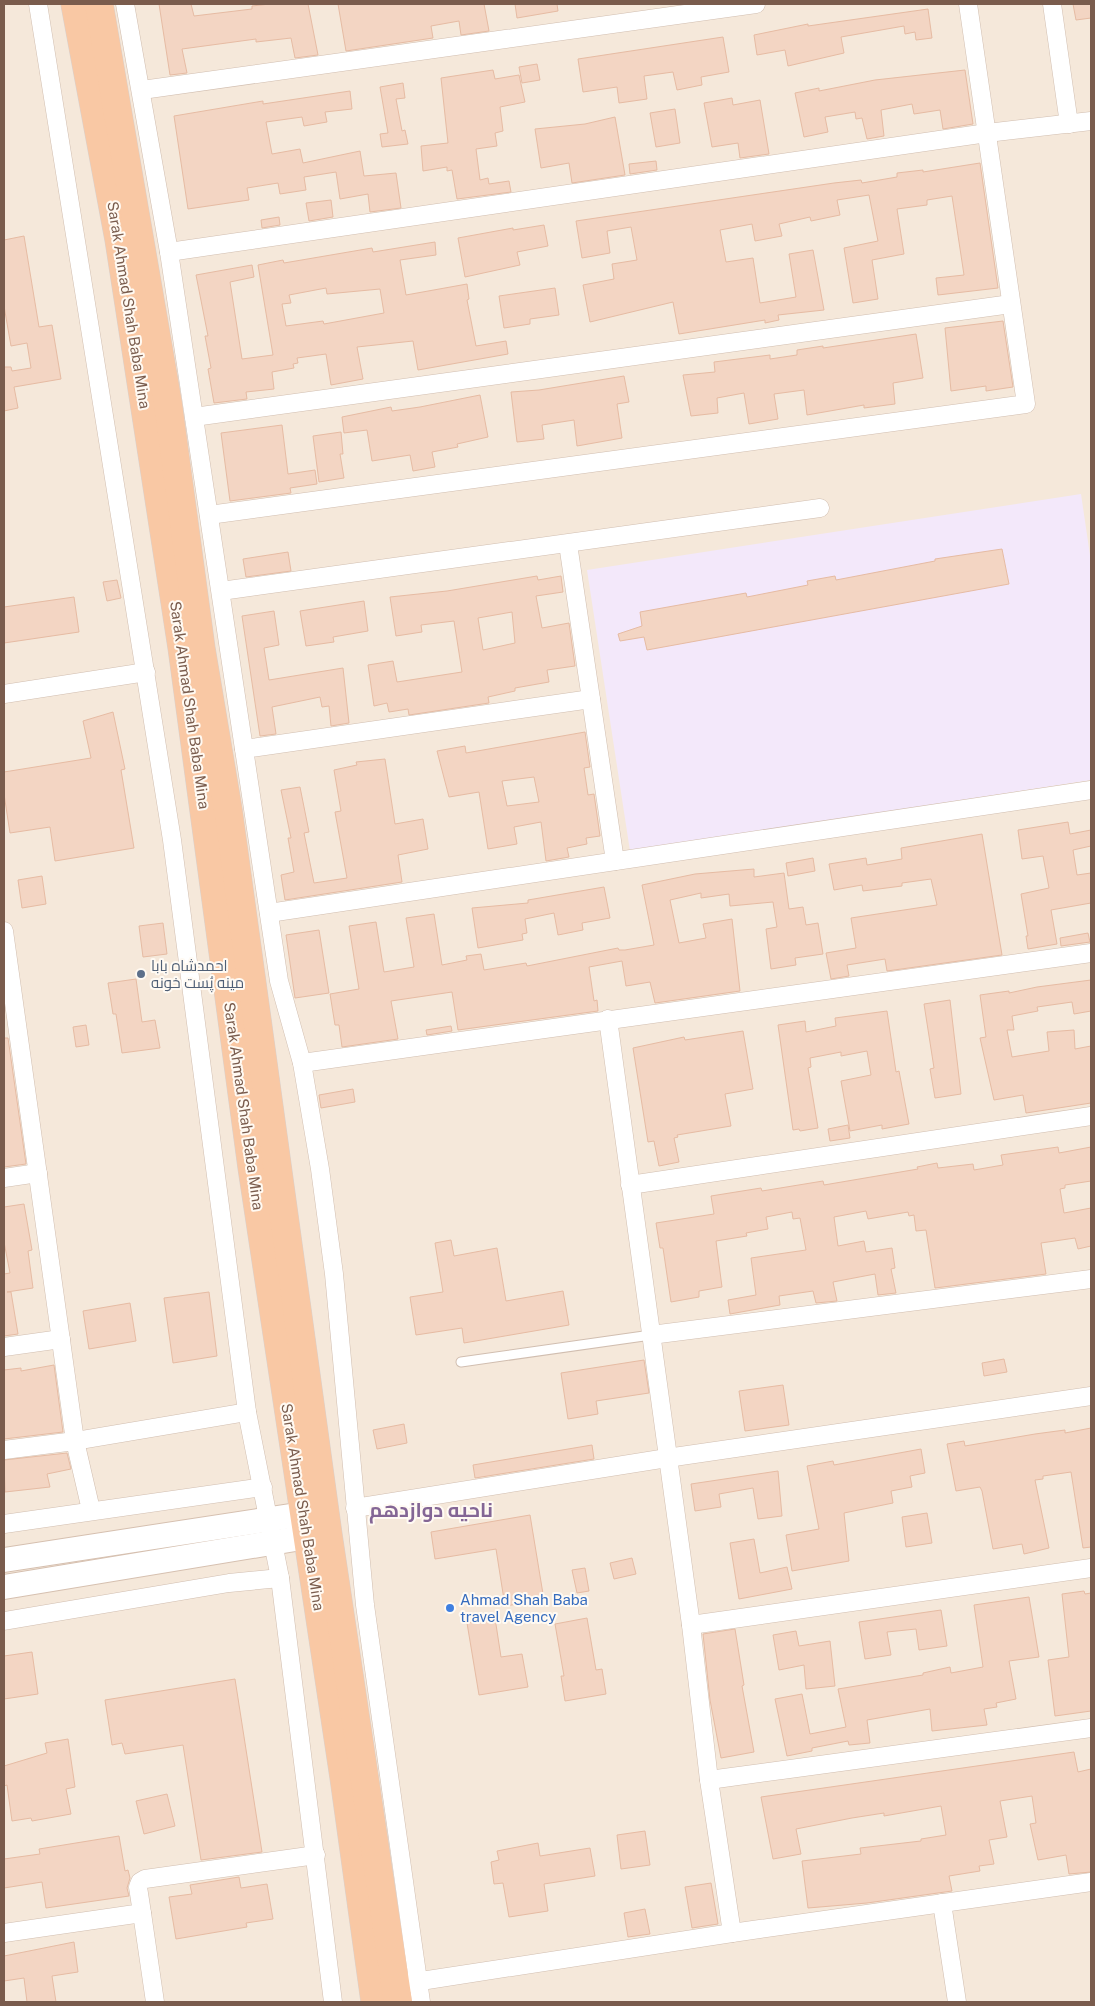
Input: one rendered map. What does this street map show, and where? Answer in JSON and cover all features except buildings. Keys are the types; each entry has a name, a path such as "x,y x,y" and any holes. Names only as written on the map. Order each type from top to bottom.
{"highway":[{"name":"Sarak Ahmad Shah Baba Mina","path":"75,4 119,240 147,418 189,697 253,1178 316,1524 375,2002"},
{"path":"99,4 168,404 201,648 228,809 316,1524 404,1989"}],"main road":[{"path":"4,1560 269,1520 316,1524"},
{"path":"4,1587 274,1544 316,1524"}],"street":[{"path":"38,4 172,840 247,1412 280,1578 333,2002"},
{"path":"125,4 142,90 169,252 279,981 302,1063 320,1169 334,1274 355,1508 404,1989 421,2002"},
{"path":"142,90 756,4"},
{"path":"209,515 1026,404 968,4"},
{"path":"1052,4 1069,124"},
{"path":"169,252 987,133 1091,121"},
{"path":"194,417 1011,304"},
{"path":"221,591 820,508"},
{"path":"568,544 615,861"},
{"path":"4,694 146,672"},
{"path":"244,749 591,700"},
{"path":"270,913 1091,790"},
{"path":"4,930 10,1016 38,1173 76,1441 91,1510"},
{"path":"302,1063 1091,953"},
{"path":"608,1019 691,1625 709,1780 732,1933"},
{"path":"630,1185 1091,1116"},
{"path":"4,1178 38,1173"},
{"path":"651,1335 1091,1279"},
{"path":"4,1347 61,1339"},
{"path":"355,1508 667,1458 1091,1396"},
{"path":"4,1450 76,1441 247,1412"},
{"path":"4,1524 91,1510 263,1487"},
{"path":"691,1625 1091,1568"},
{"path":"4,1621 229,1583 280,1578"},
{"path":"709,1780 1091,1728"},
{"path":"155,2002 138,1888 140,1882 145,1879 316,1855"},
{"path":"404,1989 732,1933 1091,1882"},
{"path":"942,1903 957,2002"},
{"path":"4,1933 142,1913"}],"lane":[{"path":"461,1362 651,1335"}],"shaded area":[{"path":"4,4 1091,4 1091,2002 4,2002"},
{"path":"1081,494 1091,562 1091,780 630,851 587,570"}],"place":[{"name":"احمدشاه بابا مینه پُست خونه","path":"141,974"},
{"name":"Ahmad Shah Baba travel Agency","path":"450,1608"}],"district":[{"name":"ناحیه دوازدهم","path":"431,1510"}]}
